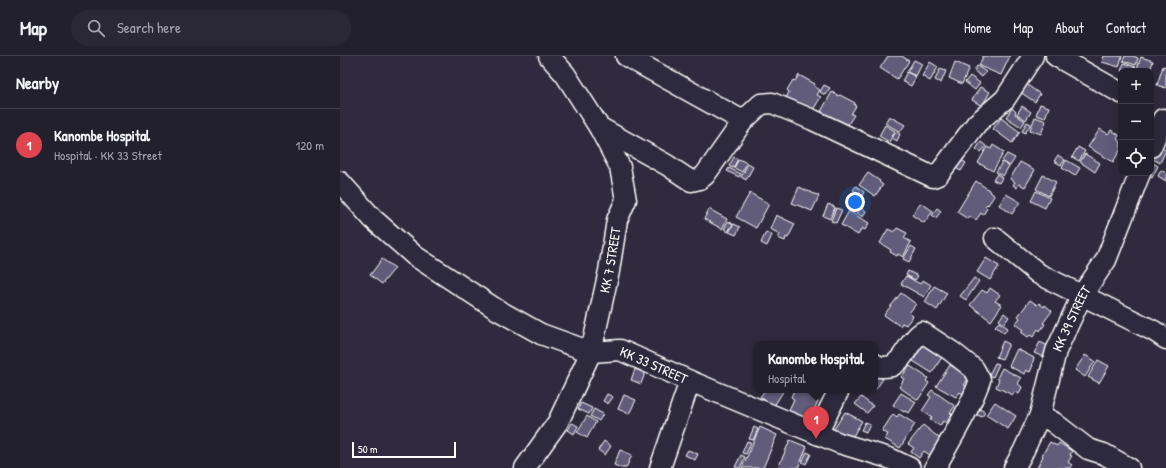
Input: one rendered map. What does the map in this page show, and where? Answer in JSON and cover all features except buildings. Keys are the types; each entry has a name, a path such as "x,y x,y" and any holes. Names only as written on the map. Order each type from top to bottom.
{"street":[{"name":"KK 7 STREET","path":"525,468 558,422 591,352 609,272 617,220 626,200 620,167 599,127 565,74 549,56"},
{"path":"626,56 744,121"},
{"path":"599,127 691,181 700,179 705,175 744,121 761,104 772,103 813,120 933,177 938,175 982,118 1001,104 1032,56"},
{"path":"1057,56 1118,91"},
{"path":"1153,140 1160,117"},
{"name":"KK 39 STREET","path":"1014,468 1040,415 1056,351 1082,295 1106,260 1139,176"},
{"name":"KK 33 STREET","path":"340,182 373,219 415,256 496,309 541,334 591,352 620,350 839,443 888,458 910,468"},
{"path":"995,238 1039,274 1154,331 1166,339"},
{"path":"878,366 891,366 900,359 917,335 922,332 951,351 974,369 980,380 977,388 935,468"},
{"path":"660,468 690,381"},
{"path":"817,434 838,393"},
{"path":"1040,415 1053,422 1088,448 1104,454 1129,468"}],"place":[{"name":"Kanombe Hospital","path":"816,439"}]}
